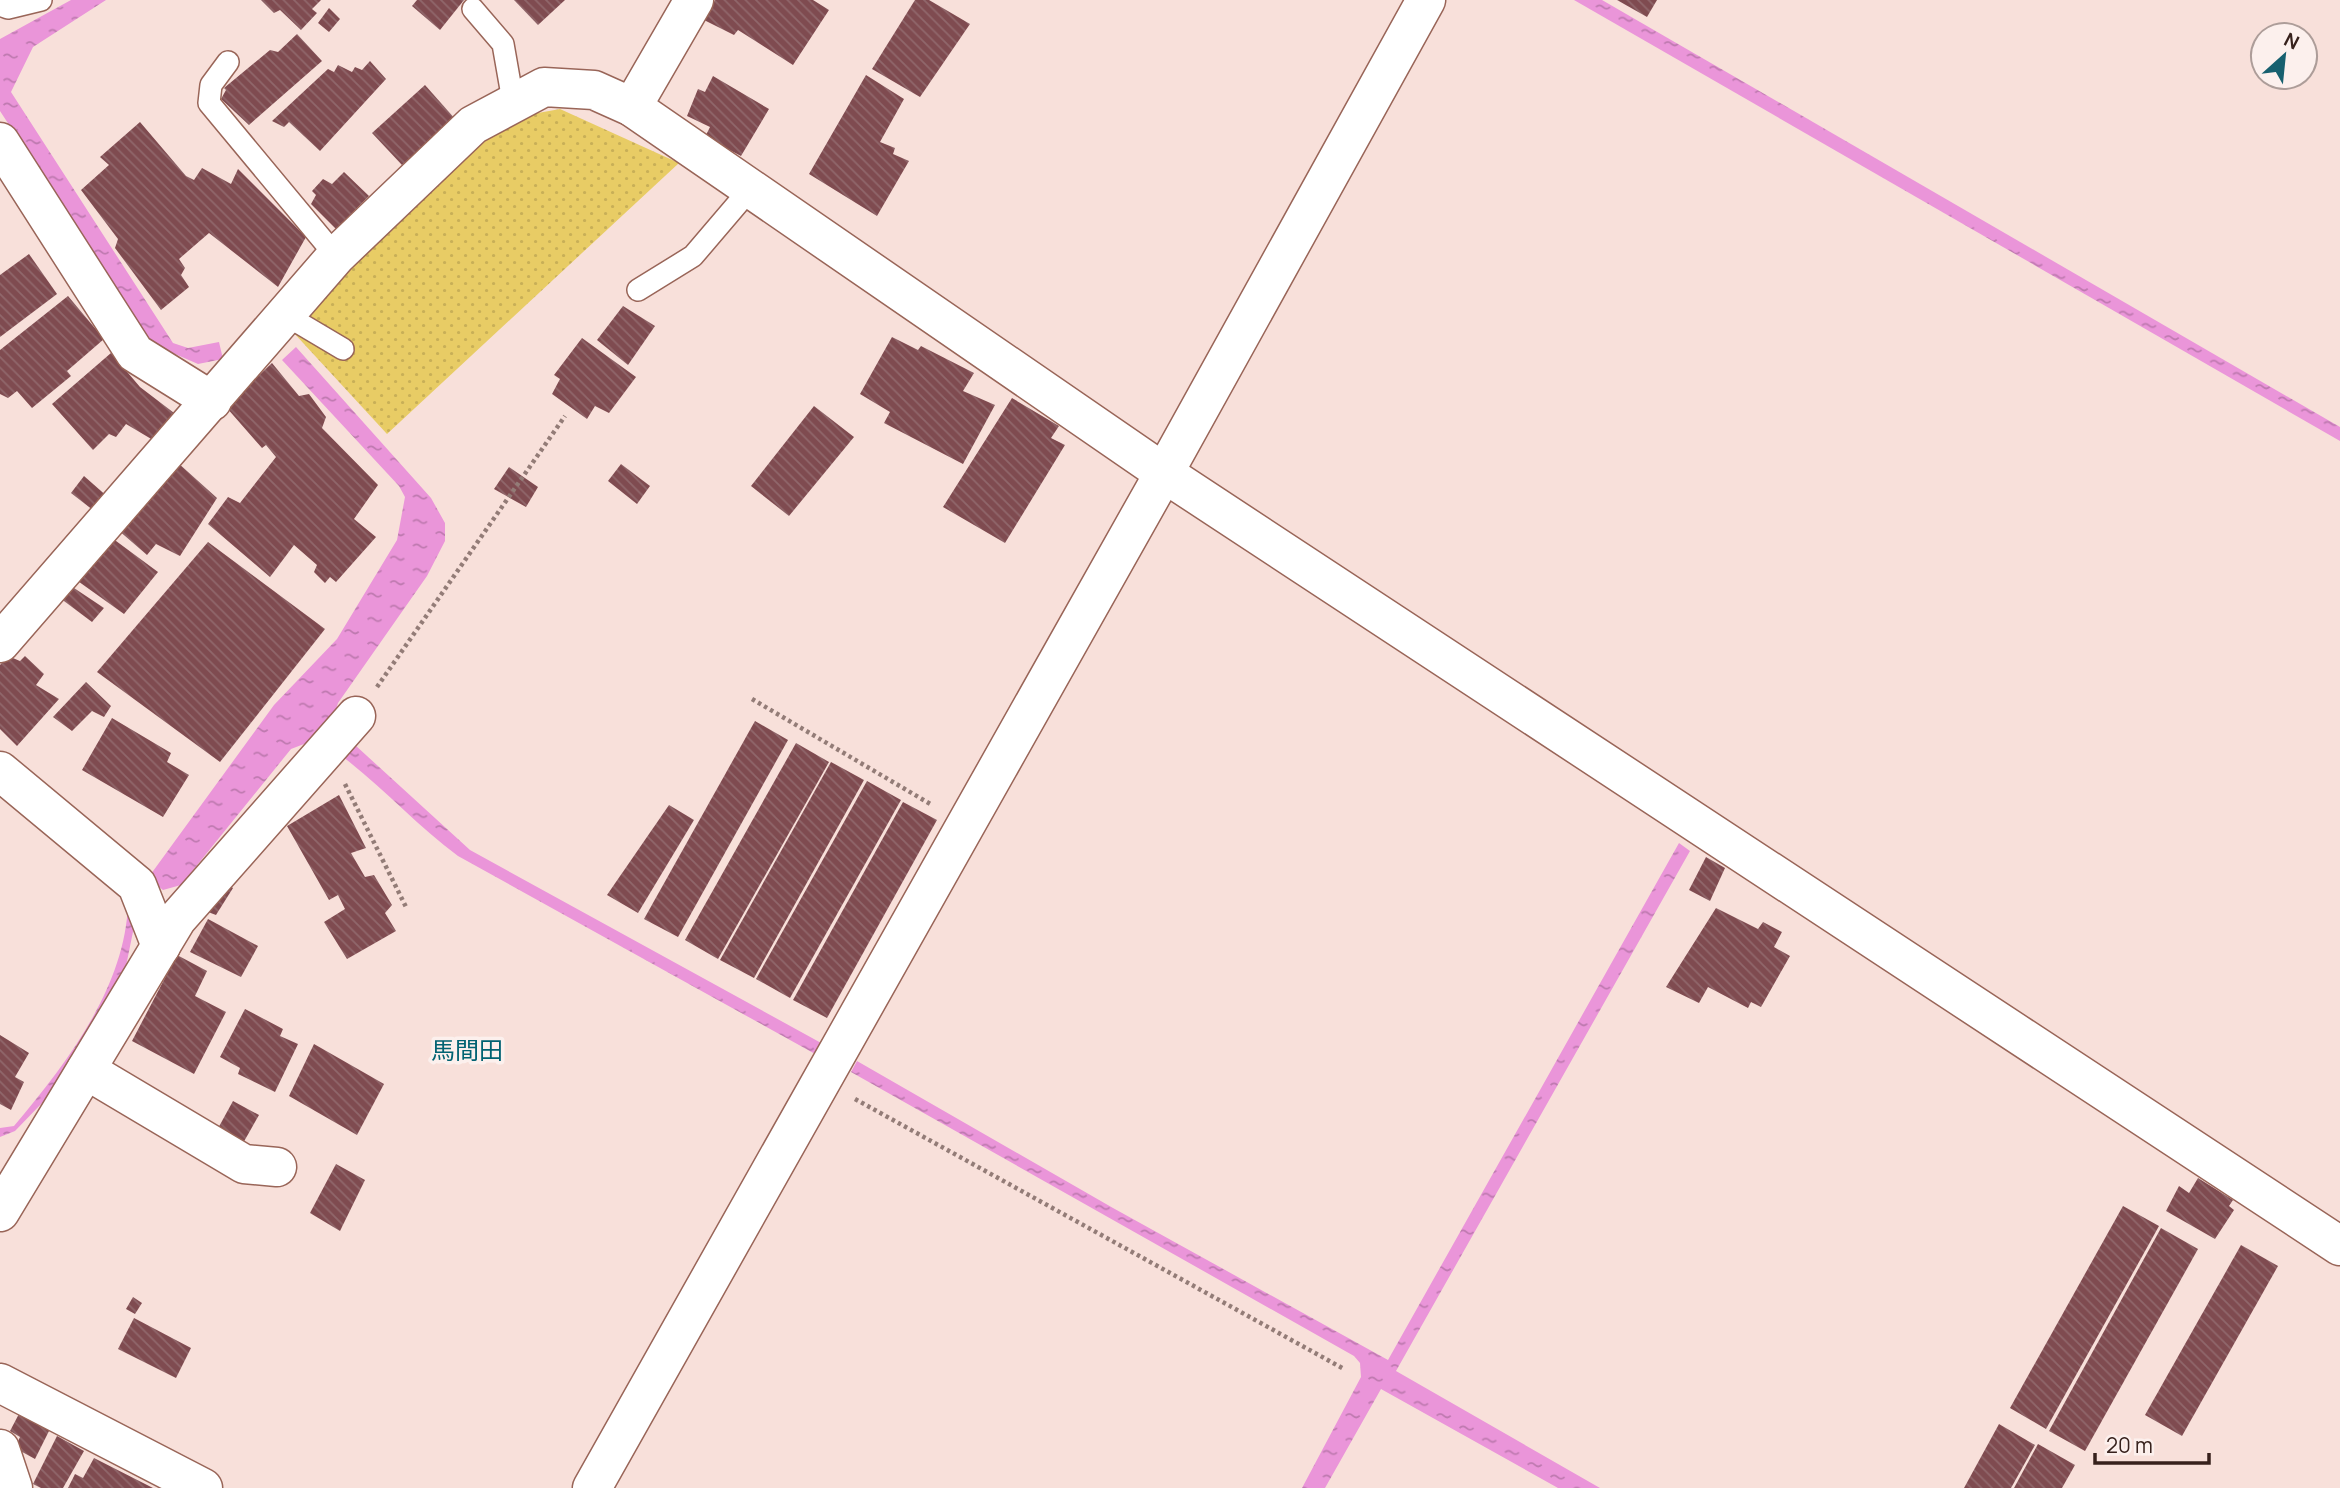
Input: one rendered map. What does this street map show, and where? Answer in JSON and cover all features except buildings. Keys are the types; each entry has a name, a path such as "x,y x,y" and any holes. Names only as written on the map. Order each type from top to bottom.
{"street":[{"path":"632,107 694,0"},
{"path":"592,1488 1164,472 1426,0"},
{"path":"0,643 336,256 473,125 513,101 544,87 594,90 632,107 1164,472 2340,1246"},
{"path":"0,142 135,353 212,401"},
{"path":"0,1212 177,919 356,716"},
{"path":"0,771 137,885 161,946"},
{"path":"86,1070 244,1164 278,1167"},
{"path":"0,1383 202,1488"},
{"path":"0,1449 13,1488"}],"lane":[{"path":"0,5 8,8 41,0"},
{"path":"472,9 503,44 513,101"},
{"path":"228,61 211,86 209,103 336,256"},
{"path":"638,290 693,256 751,188"},
{"path":"285,314 343,349"}],"path":[{"path":"356,716 565,416"},
{"path":"752,699 966,825"},
{"path":"328,748 407,909"},
{"path":"822,1080 1344,1369"}],"shaded area":[{"path":"560,109 679,163 387,434 293,332 323,289 425,188 516,117"}],"water":[{"path":"71,0 106,0 33,47 11,92 173,343 188,348 219,342 223,359 198,364 152,344 0,111 0,39"},
{"path":"1574,0 1602,0 2340,427 2340,441"},
{"path":"296,347 431,498 445,523 445,541 427,576 338,703 334,716 355,745 470,850 823,1044 817,1055 458,856 354,766 317,739 291,749 181,885 163,890 148,878 274,705 337,639 397,540 405,497 399,486 282,360"},
{"path":"1679,843 1690,851 1396,1371 1600,1488 1558,1488 1381,1389 1325,1488 1302,1488 1361,1377 1360,1363 1354,1356 851,1072 857,1061 1113,1208 1388,1360"},
{"path":"128,904 137,912 125,971 80,1050 44,1101 15,1131 0,1137 0,1128 14,1126 72,1051 89,1023 116,965"}],"district":[{"name":"馬間田","path":"467,1051"}]}
